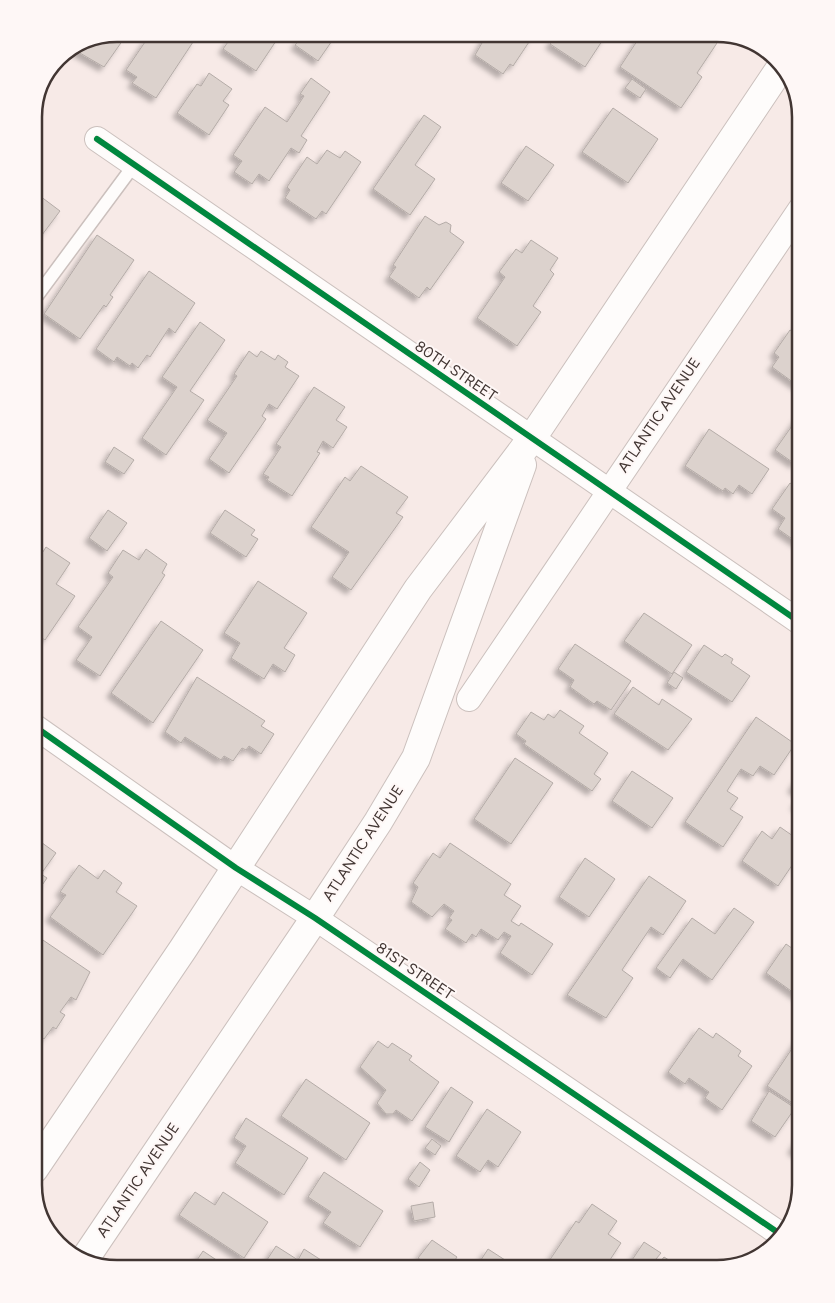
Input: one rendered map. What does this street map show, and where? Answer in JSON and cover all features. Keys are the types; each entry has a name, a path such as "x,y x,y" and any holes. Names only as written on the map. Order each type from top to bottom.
{"highway":[{"name":"ATLANTIC AVENUE","path":"42,1157 236,868 418,589 532,438 777,72"},
{"name":"ATLANTIC AVENUE","path":"88,1255 315,918 378,822 416,758 532,438"}],"street":[{"name":"80TH STREET","path":"97,139 792,617"},
{"name":"ATLANTIC AVENUE","path":"469,699 608,490 792,221"},
{"name":"81ST STREET","path":"42,732 236,868 315,918 777,1232"}],"lane":[{"path":"43,288 134,165"}],"building":[{"path":"122,42 104,67 80,53 103,44"},
{"path":"145,42 193,42 156,98 132,83 137,77 126,70"},
{"path":"228,42 275,42 256,71 223,49"},
{"path":"297,42 331,42 318,61 295,45"},
{"path":"482,43 529,43 513,66 510,64 503,74 475,55"},
{"path":"551,43 601,43 585,67 550,44"},
{"path":"636,43 717,43 697,73 702,77 681,108 620,67"},
{"path":"209,73 232,89 223,101 229,105 209,135 177,113 197,84 201,86"},
{"path":"311,78 330,92 301,136 307,140 299,153 291,148 269,181 259,174 252,184 234,172 242,161 233,155 265,107 287,122 304,96 300,94"},
{"path":"632,79 646,89 640,98 625,88"},
{"path":"613,108 658,139 628,183 582,152"},
{"path":"424,115 441,127 415,165 435,179 410,215 373,189"},
{"path":"526,146 554,165 528,201 501,183"},
{"path":"327,150 340,158 345,151 361,162 326,214 322,211 316,219 285,198 290,190 287,187 307,157 317,164"},
{"path":"43,198 60,211 43,234"},
{"path":"425,216 439,225 446,222 451,225 450,232 464,242 430,290 427,287 419,298 389,277 396,267 393,265"},
{"path":"97,235 134,260 110,295 113,297 106,307 104,305 80,339 44,314"},
{"path":"531,240 558,258 550,270 554,274 533,306 541,312 517,346 477,318 505,277 499,272 516,249 522,253"},
{"path":"149,271 195,303 175,333 169,328 150,357 147,355 138,368 132,363 130,366 117,357 114,362 96,349"},
{"path":"200,322 225,340 190,391 204,400 166,455 142,438 177,387 162,377"},
{"path":"790,330 792,331 792,381 772,367 779,357 774,353"},
{"path":"249,351 257,357 261,351 275,360 278,355 288,362 285,367 299,376 277,409 269,404 262,416 266,419 229,473 209,459 227,433 207,420 237,376 234,374"},
{"path":"314,387 345,407 336,420 347,427 333,448 323,441 317,452 320,453 292,496 267,480 269,477 263,474 281,447 276,444"},
{"path":"792,426 792,462 775,450"},
{"path":"709,429 769,469 752,494 739,485 733,494 725,488 723,491 685,466"},
{"path":"114,447 134,460 124,474 105,462"},
{"path":"361,466 408,497 396,513 403,517 351,590 332,577 349,552 311,527 345,477 350,481"},
{"path":"790,483 792,484 792,539 778,529 785,518 772,509"},
{"path":"108,510 127,523 107,551 89,538"},
{"path":"225,510 255,530 251,535 258,539 246,557 210,533"},
{"path":"46,547 70,563 56,584 75,596 45,640 43,638 43,552"},
{"path":"146,549 167,564 162,573 165,575 100,676 76,660 92,637 78,627 113,577 108,573 123,550 139,560"},
{"path":"258,581 307,613 284,648 295,655 285,672 273,664 264,679 231,658 240,643 224,633"},
{"path":"644,613 692,645 672,674 624,641"},
{"path":"161,621 203,650 153,723 111,693"},
{"path":"575,644 631,681 611,710 597,701 594,704 570,687 574,680 558,669"},
{"path":"704,645 722,657 725,654 733,659 731,663 750,676 732,702 686,672"},
{"path":"674,672 683,678 676,689 667,683"},
{"path":"197,677 265,721 261,726 274,734 261,754 249,746 246,750 242,748 233,761 224,756 221,760 185,737 181,743 165,732"},
{"path":"633,687 659,705 662,699 692,719 668,750 614,714"},
{"path":"560,710 584,726 579,733 608,753 594,774 601,779 592,791 524,744 526,741 516,734 531,712 544,720 548,714 554,718"},
{"path":"756,717 792,742 792,748 774,775 760,766 753,776 741,769 727,791 738,798 730,809 743,817 723,847 685,822"},
{"path":"515,758 553,783 511,844 474,819"},
{"path":"632,771 673,798 652,828 612,801"},
{"path":"780,827 792,835 792,865 778,886 742,861 762,831 772,839"},
{"path":"42,843 56,853 42,872"},
{"path":"450,843 511,884 504,895 521,906 511,921 519,926 521,923 553,944 532,975 500,953 511,936 504,932 498,940 481,929 476,937 472,934 466,943 445,929 452,920 449,918 454,911 444,904 432,917 411,902 418,887 413,883 433,853 440,858"},
{"path":"585,858 615,879 589,917 559,897"},
{"path":"79,865 98,879 104,870 122,883 116,892 137,906 103,955 50,917 66,895 60,892"},
{"path":"42,875 47,878 42,885"},
{"path":"649,876 686,901 663,935 651,927 622,970 633,978 606,1018 567,995"},
{"path":"734,908 754,922 712,980 683,959 670,978 656,968 692,918 715,934"},
{"path":"42,940 90,972 76,1000 71,997 60,1012 65,1015 56,1029 53,1027 44,1039 42,1038"},
{"path":"786,944 792,948 792,992 766,973"},
{"path":"699,1028 713,1038 716,1033 741,1051 738,1056 752,1066 722,1110 705,1098 709,1092 689,1078 685,1084 668,1072"},
{"path":"378,1041 388,1048 392,1043 412,1056 409,1060 439,1082 412,1121 396,1110 393,1114 386,1114 377,1103 386,1090 360,1067"},
{"path":"792,1048 792,1103 767,1086"},
{"path":"306,1079 370,1123 346,1160 281,1116"},
{"path":"451,1087 473,1102 449,1142 425,1127"},
{"path":"769,1091 792,1106 792,1112 775,1137 751,1121"},
{"path":"487,1109 521,1132 498,1167 488,1160 480,1172 456,1156"},
{"path":"246,1118 308,1158 284,1195 235,1163 246,1146 234,1138"},
{"path":"432,1139 441,1146 435,1155 425,1148"},
{"path":"420,1162 430,1170 419,1187 408,1179"},
{"path":"324,1172 383,1211 360,1247 323,1223 331,1212 308,1197"},
{"path":"195,1192 215,1205 223,1192 268,1222 244,1258 179,1215"},
{"path":"433,1202 435,1217 414,1221 411,1206"},
{"path":"592,1204 617,1221 608,1234 621,1243 610,1260 550,1260 576,1221 579,1223"},
{"path":"432,1240 457,1257 455,1260 421,1260 418,1258"},
{"path":"644,1242 661,1253 656,1259 657,1260 632,1260"},
{"path":"276,1246 298,1260 267,1260"},
{"path":"304,1249 321,1260 298,1260"},
{"path":"488,1249 505,1260 481,1260"},
{"path":"203,1251 216,1260 197,1260"}],"cycle path":[{"path":"97,139 792,617"},
{"path":"42,732 236,868 315,918 777,1232"}]}
